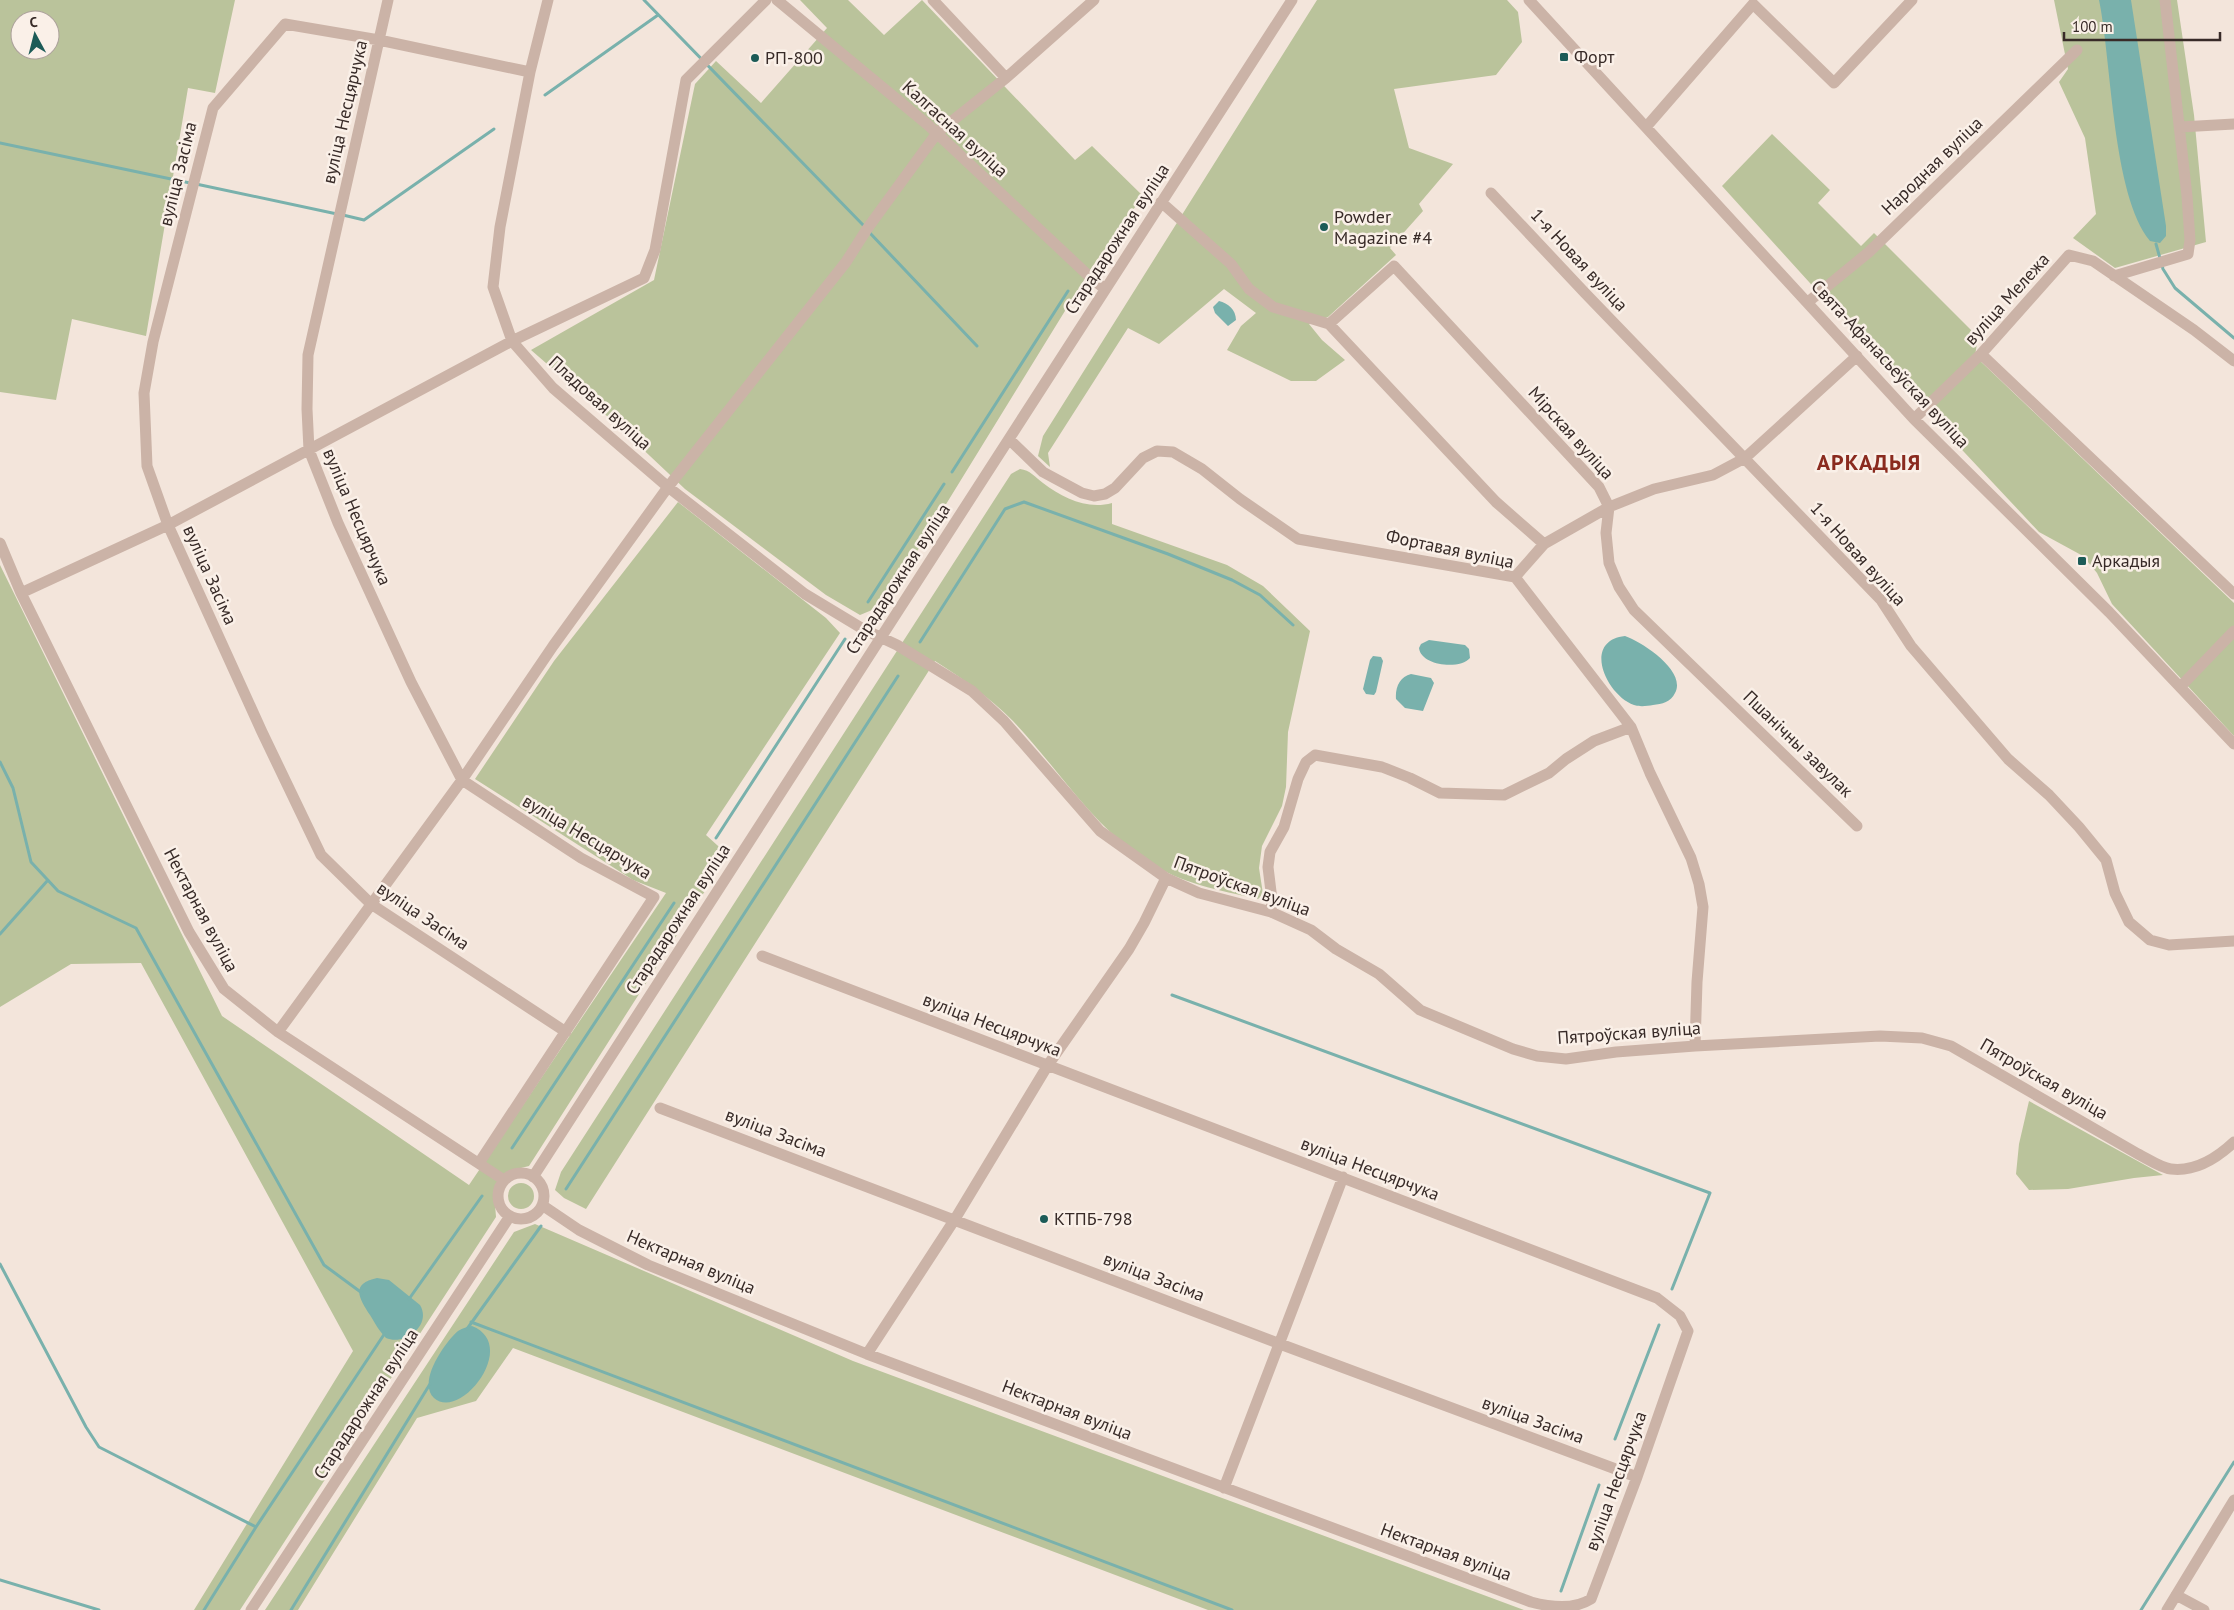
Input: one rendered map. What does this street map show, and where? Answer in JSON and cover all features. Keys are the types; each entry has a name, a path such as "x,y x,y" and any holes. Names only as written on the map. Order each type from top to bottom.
{"street":[{"name":"вуліца Несцярчука","path":"388,0 308,355 306,409 309,450 338,522 407,673 462,780 581,858 654,897"},
{"name":"Пладовая вуліца","path":"548,0 530,72 500,227 493,287 512,341 552,388 668,487 805,594 880,638"},
{"path":"21,593 168,525 512,341 644,278 655,250 686,80 766,0"},
{"name":"Калгасная вуліца","path":"778,0 937,133 1090,278 1105,289"},
{"path":"933,0 1006,78"},
{"path":"278,1032 462,780 553,646 668,487 846,262 866,229 937,133 1006,78 1094,0"},
{"name":"Старадарожная вуліца","path":"533,1177 1292,0"},
{"name":"Свята-Афанасьеўская вуліца","path":"1529,0 1647,126 1914,419 2088,591 2234,744"},
{"path":"1647,126 1751,2 1834,83 1912,0"},
{"path":"2114,276 2188,254 2190,240 2180,127 2165,0"},
{"name":"вуліца Засіма","path":"380,40 285,24 213,108 153,342 144,393 147,466 168,525 262,732 321,855 370,904 566,1032"},
{"path":"380,40 530,72"},
{"name":"Народная вуліца","path":"1808,302 1869,252 2077,50"},
{"path":"2180,127 2234,124"},
{"name":"1-я Новая вуліца","path":"1492,193 1585,293 1881,600 1911,646 2008,759 2049,795 2080,827 2106,860 2115,893 2129,922 2150,940 2169,945 2234,941"},
{"name":"Фортавая вуліца","path":"1161,202 1231,264 1248,289 1273,306 1329,324 1496,502 1544,544"},
{"name":"вуліца Мележа","path":"1914,419 1981,354 2070,255 2093,262 2194,330 2234,361"},
{"name":"Мірская вуліца","path":"1329,324 1394,266 1599,487 1609,507 1606,533 1609,563 1619,587 1634,610 1715,688"},
{"path":"1981,354 2234,594"},
{"path":"1514,576 1544,544 1609,507 1654,489 1712,475 1745,458 1856,356"},
{"name":"Фортавая вуліца","path":"1010,440 1043,472 1082,493 1094,496 1105,494 1115,488 1143,458 1158,451 1173,452 1202,469 1240,499 1298,539 1514,576 1631,727 1650,773 1691,858 1699,884 1703,907 1697,982 1696,1046"},
{"name":"Нектарная вуліца","path":"0,542 21,593 189,932 224,988 278,1032 504,1180"},
{"path":"2180,687 2234,631"},
{"name":"Пятроўская вуліца","path":"880,638 972,691 1004,722 1100,831 1166,878 1199,892 1271,912 1310,930 1336,949 1379,974 1420,1010 1513,1049 1538,1056 1566,1058 1616,1052 1824,1037 1880,1036 1922,1038 1951,1046 2138,1154 2170,1169 2195,1168 2221,1155 2234,1142"},
{"name":"Пшанічны завулак","path":"1715,688 1857,826"},
{"path":"1271,912 1272,900 1268,867 1270,852 1284,827 1298,779 1306,762 1315,755 1382,767 1440,793 1504,795 1549,773 1566,759 1594,741 1631,727"},
{"path":"867,1354 955,1219 1048,1065 1128,949 1144,923 1166,878"},
{"name":"Старадарожная вуліца","path":"479,1163 654,897"},
{"name":"вуліца Несцярчука","path":"762,956 1657,1298 1680,1316 1688,1331 1637,1477 1591,1599"},
{"name":"вуліца Засіма","path":"660,1108 1280,1344 1637,1477"},
{"path":"516,1174 533,1177 543,1191 542,1205 531,1216 520,1219 510,1216 504,1211 498,1201 499,1189 504,1180 516,1174"},
{"path":"1224,1488 1343,1177"},
{"name":"Нектарная вуліца","path":"542,1205 579,1230 648,1265 867,1354 1531,1602 1564,1608 1578,1607 1591,1599"},
{"name":"Старадарожная вуліца","path":"251,1610 510,1216"},
{"path":"2167,1610 2234,1500"},
{"path":"2176,1595 2204,1610"}],"green space":[{"path":"0,0 235,0 215,93 188,88 146,336 72,319 56,400 0,392"},
{"path":"800,0 848,0 884,35 922,0 1075,160 1092,146 1143,196 1092,267 884,605 860,615 826,595 685,489 615,423 531,350 654,280 695,84 716,61 761,103 827,28"},
{"path":"1317,0 1507,0 1518,12 1522,42 1496,75 1394,89 1409,148 1453,164 1419,204 1423,211 1390,248 1396,255 1328,317 1309,324 1322,340 1345,360 1316,381 1291,381 1227,350 1241,326 1256,313 1224,289 1159,344 1128,328 1048,453 1050,467 1038,456 1043,436"},
{"path":"2054,0 2177,0 2194,115 2206,242 2115,268 2073,238 2096,214 2085,138 2059,82 2068,69"},
{"path":"1772,134 1830,190 1818,203 1861,246 1874,233 1978,337 1975,356 2234,603 2234,736 2112,604 2097,573 2083,556 2039,532 1935,421 1722,186"},
{"path":"1020,469 1030,472 1067,498 1093,505 1112,503 1112,524 1227,565 1263,586 1310,631 1288,732 1286,787 1282,806 1262,846 1259,868 1263,894 1258,899 1187,881 1160,869 1127,847 1092,813 1004,712 976,689 935,661 586,1209 564,1198 555,1190 561,1172 1011,474"},
{"path":"678,502 826,618 840,633 706,835 728,855 529,1166 509,1171 494,1191 496,1217 240,1610 194,1610 353,1351 141,963 71,964 0,1007 0,565 222,1016 469,1185 666,893 633,880 475,779 554,661"},
{"path":"2029,1101 2163,1175 2068,1189 2029,1190 2016,1174 2019,1144"},
{"path":"521,1183 530,1187 534,1196 530,1205 521,1209 512,1205 508,1196 512,1187"},
{"path":"535,1224 853,1361 1524,1610 1208,1610 513,1348 476,1401 417,1418 298,1610 265,1610 514,1232"}],"water":[{"path":"2099,0 2131,0 2166,226 2166,236 2160,243 2150,241 2137,220 2128,192 2115,126"},
{"path":"1219,301 1228,305 1235,313 1236,320 1228,326 1215,313 1213,307"},
{"path":"1625,636 1642,644 1661,658 1675,676 1677,684 1675,693 1666,702 1648,706 1634,705 1624,700 1608,681 1601,658 1604,648 1612,640"},
{"path":"1429,640 1465,645 1469,649 1470,658 1465,662 1450,665 1426,659 1421,654 1419,648 1421,644"},
{"path":"1373,656 1381,657 1383,661 1374,695 1366,694 1363,689 1370,660"},
{"path":"1411,674 1431,678 1434,683 1423,711 1405,708 1396,699 1396,690 1399,683 1404,677"},
{"path":"377,1278 389,1280 420,1305 423,1312 422,1320 415,1332 401,1339 393,1340 386,1338 381,1333 363,1303 359,1292 363,1284"},
{"path":"472,1326 485,1336 490,1349 488,1363 481,1378 470,1391 458,1400 445,1403 434,1398 430,1391 431,1373 446,1344 458,1331"}],"waterway":[{"path":"644,0 865,227"},
{"path":"545,95 658,15"},
{"path":"343,215 364,220 494,129"},
{"path":"0,143 190,183"},
{"path":"196,184 337,214"},
{"path":"869,232 977,346"},
{"path":"2156,244 2163,269 2175,288 2234,338"},
{"path":"952,472 1068,291"},
{"path":"868,602 944,484"},
{"path":"920,642 1005,509 1024,502 1168,554 1232,580 1260,595 1293,625"},
{"path":"716,838 845,639"},
{"path":"566,1189 898,676"},
{"path":"0,762 13,788 31,862 58,891 136,928 324,1265 362,1293"},
{"path":"0,934 48,880"},
{"path":"512,1148 674,903"},
{"path":"1172,995 1710,1193 1672,1289"},
{"path":"409,1299 482,1196"},
{"path":"467,1329 541,1226"},
{"path":"0,1264 86,1427 99,1447 256,1527"},
{"path":"471,1322 1232,1610"},
{"path":"1615,1439 1659,1325"},
{"path":"204,1610 256,1527 385,1333"},
{"path":"291,1610 430,1384"},
{"path":"2141,1610 2234,1462"},
{"path":"1561,1591 1599,1485"},
{"path":"0,1580 99,1610"}],"place":[{"name":"Форт","path":"1564,57"},
{"name":"РП-800","path":"755,58"},
{"name":"Powder Magazine #4","path":"1324,227"},
{"name":"Аркадыя","path":"2082,561"},
{"name":"КТПБ-798","path":"1044,1219"}],"district":[{"name":"АРКАДЫЯ","path":"1869,462"}]}
